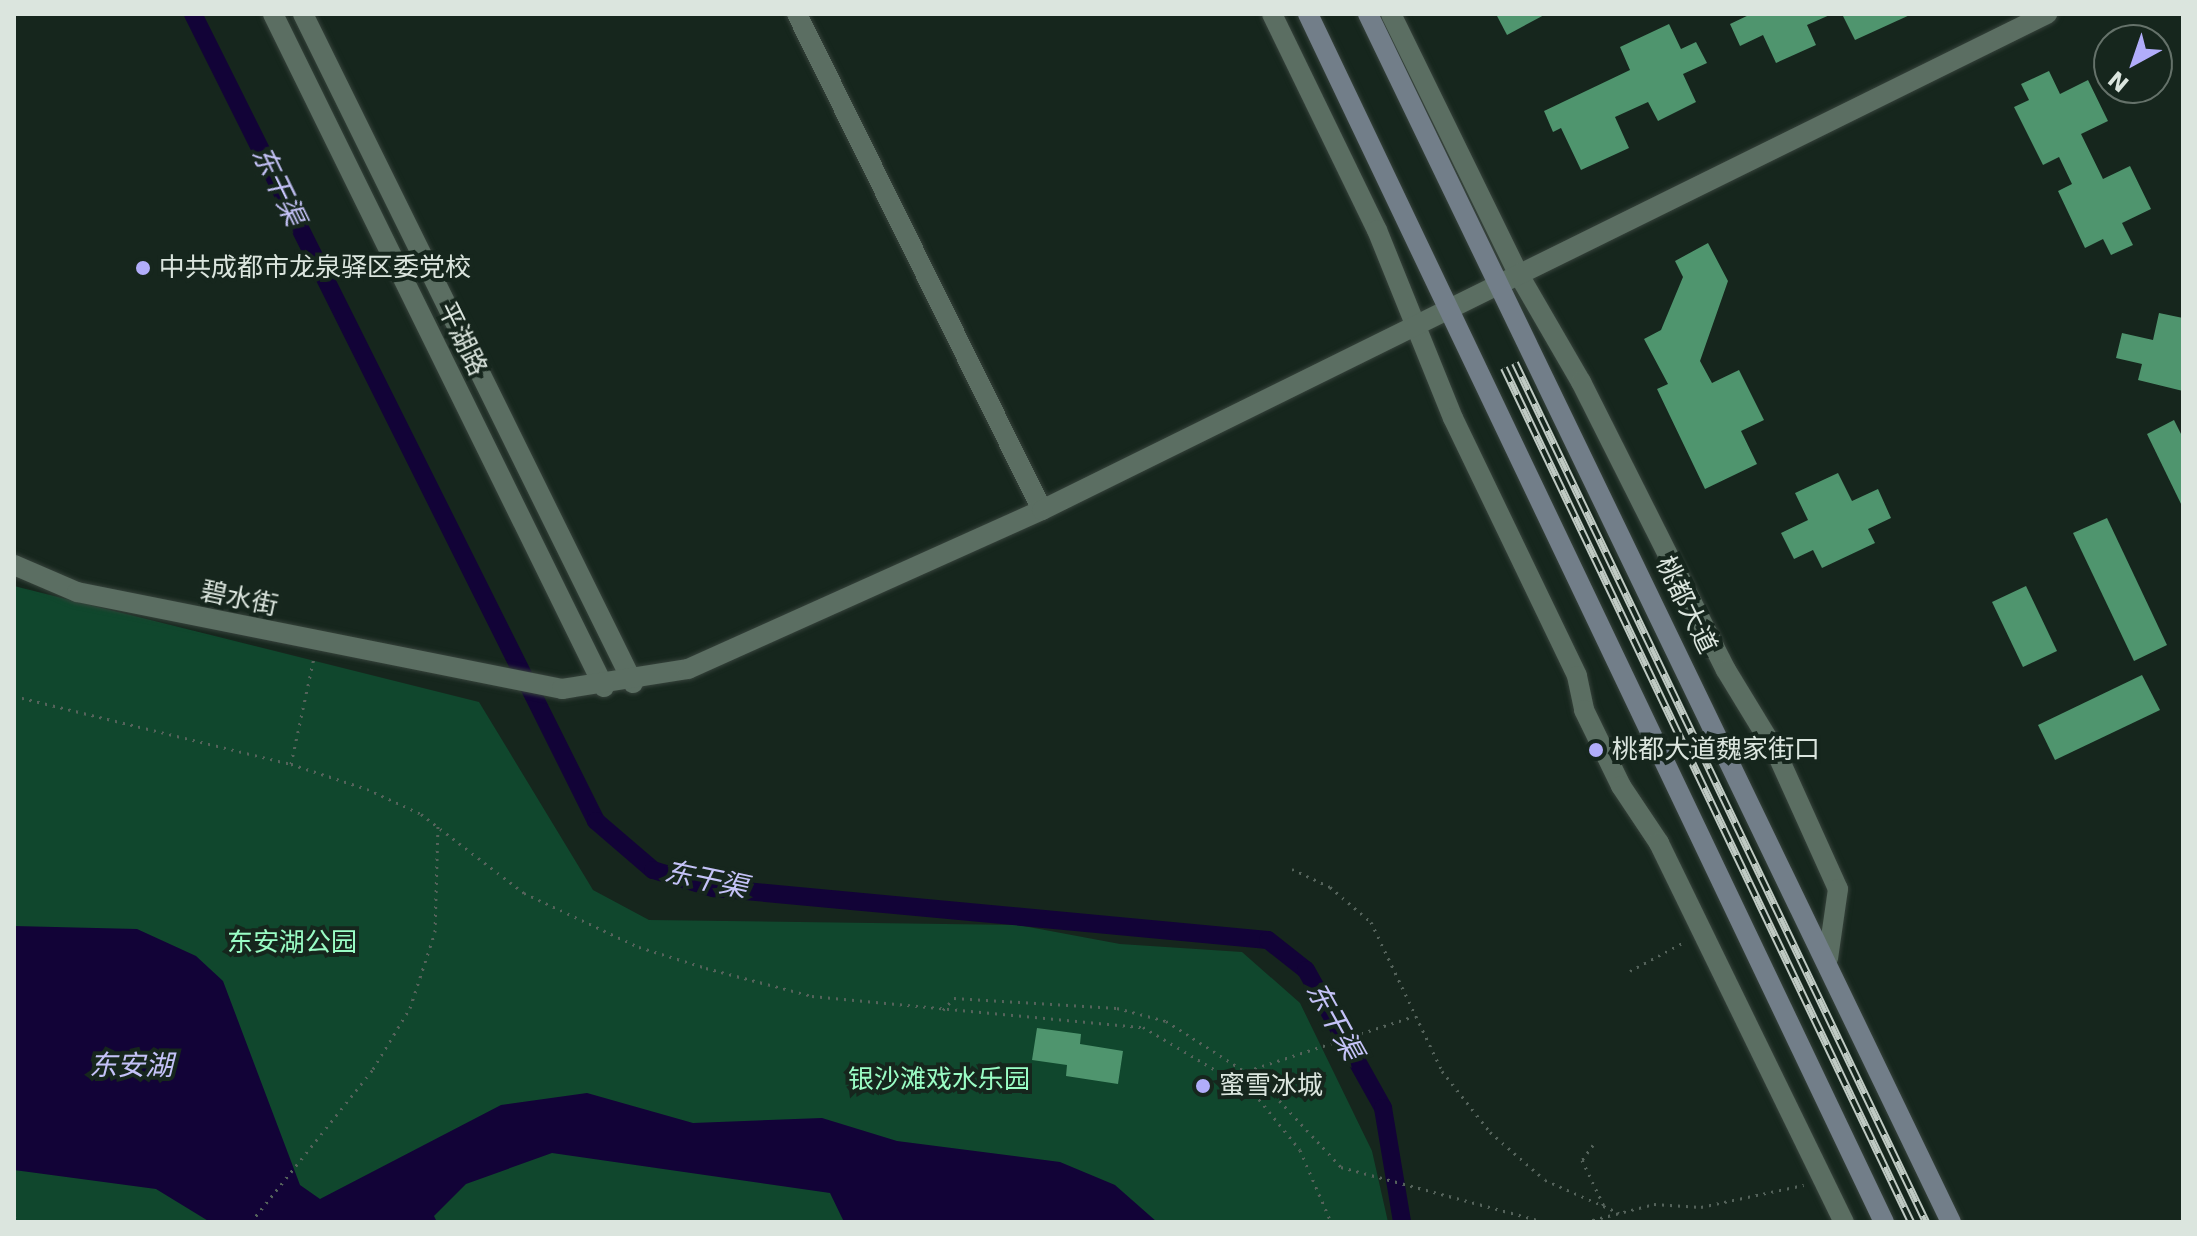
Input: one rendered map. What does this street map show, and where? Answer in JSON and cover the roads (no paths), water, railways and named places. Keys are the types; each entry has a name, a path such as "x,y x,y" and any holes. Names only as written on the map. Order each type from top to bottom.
{"main road":[{"path":"1308,14 1446,311 1884,1222"},
{"name":"桃都大道","path":"1368,14 1510,280 1951,1222"}],"street":[{"name":"平湖路","path":"273,14 604,687"},
{"name":"平湖路","path":"303,14 633,683"},
{"path":"797,14 1042,510"},
{"path":"1272,14 1418,325 1453,418 1577,676 1590,722 1703,932 1844,1222"},
{"path":"1391,14 1510,280 1790,781 1838,889 1828,958"},
{"name":"碧水街","path":"14,565 77,592 459,671 562,689 633,683 688,669 1042,510 2047,14"}],"water":[{"name":"东安湖","path":"14,926 137,929 196,956 223,981 300,1185 320,1199 501,1105 587,1093 693,1123 822,1118 897,1141 1060,1162 1115,1185 1157,1222 844,1222 830,1193 552,1153 466,1184 434,1216 437,1222 210,1222 156,1189 14,1170"}],"waterway":[{"name":"东干渠","path":"193,14 596,821 653,870 713,888 1268,940 1306,970 1383,1108 1402,1222"}],"railway":[{"path":"1515,363 1926,1222"},
{"path":"1504,368 1911,1222"}],"place":[{"name":"中共成都市龙泉驿区委党校","path":"143,268"},
{"name":"桃都大道魏家街口","path":"1596,750"},
{"name":"蜜雪冰城","path":"1203,1086"}],"park label":[{"name":"东安湖公园","path":"292,943"},
{"name":"银沙滩戏水乐园","path":"939,1080"}]}
